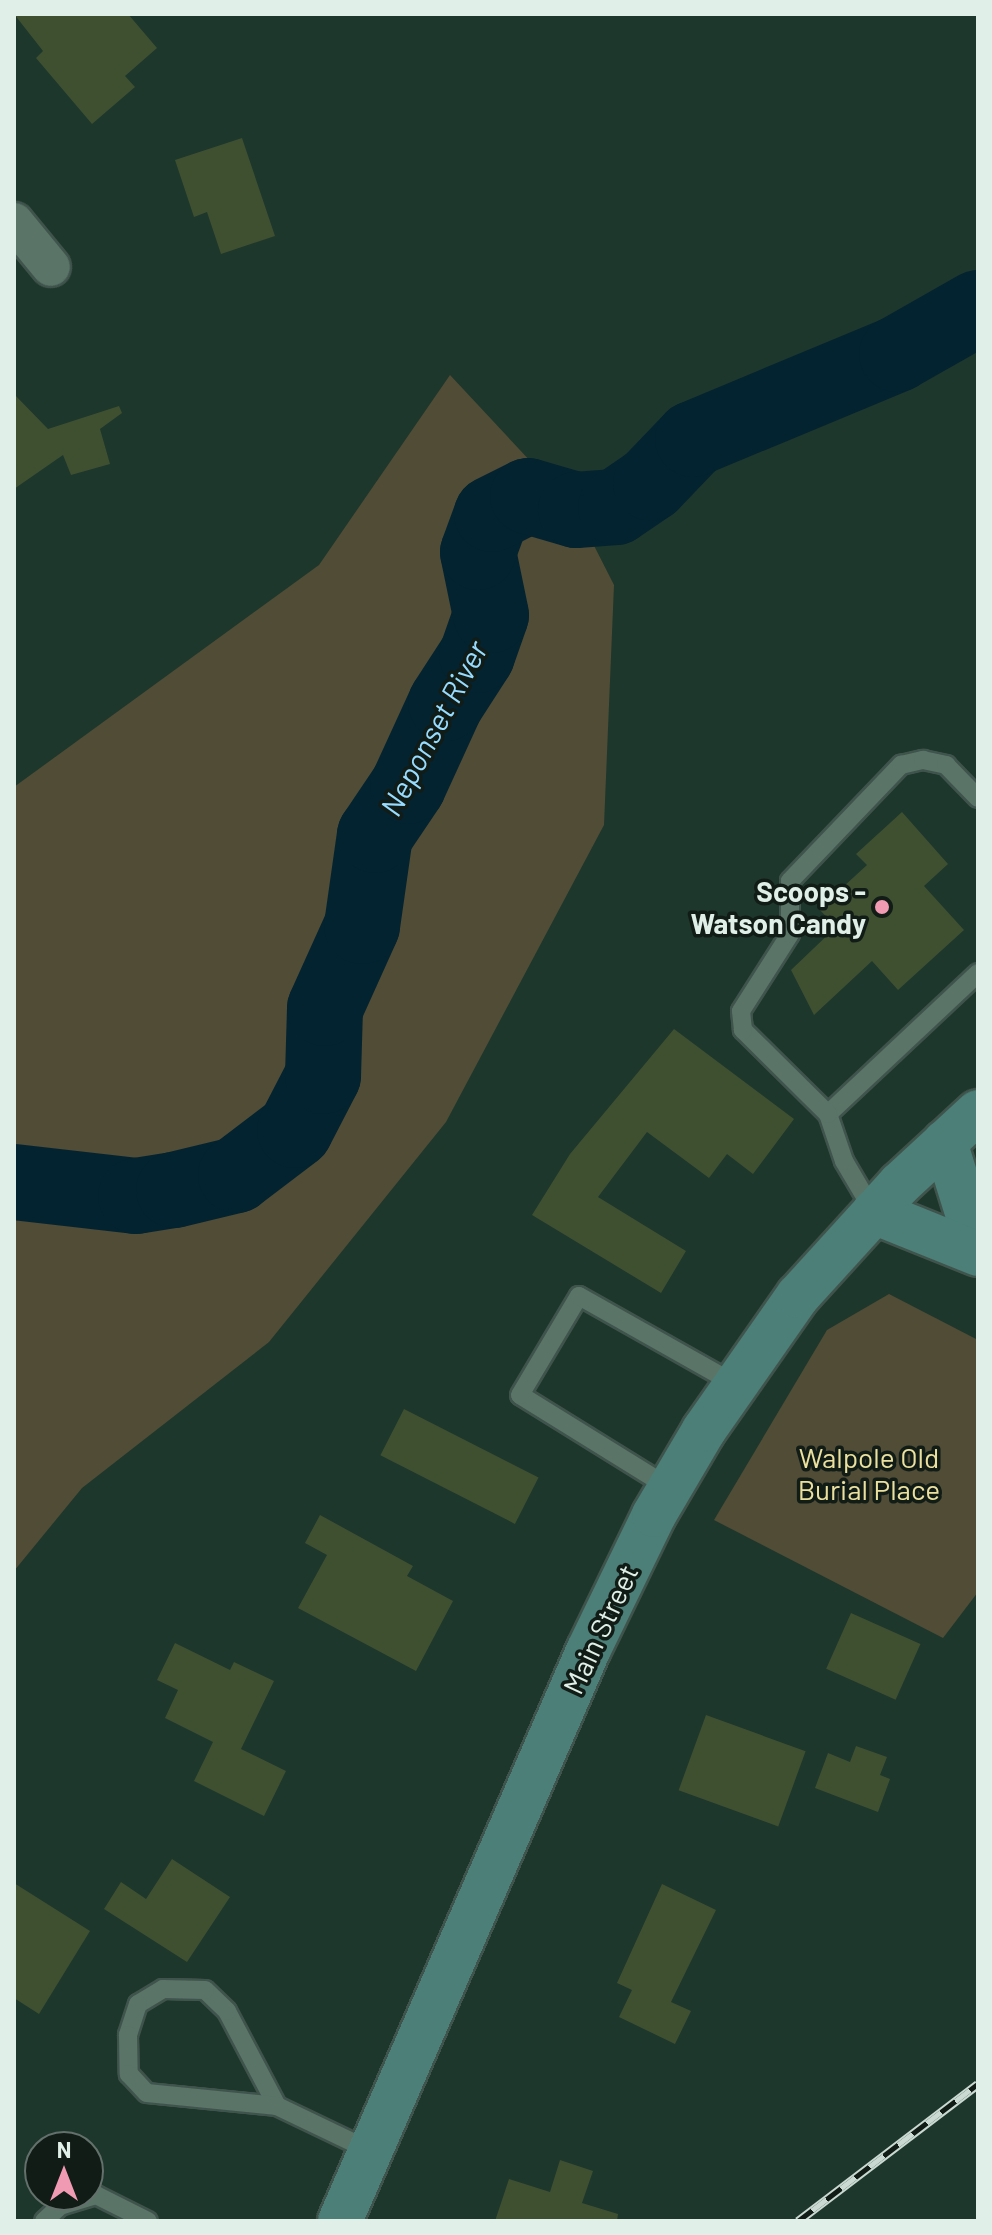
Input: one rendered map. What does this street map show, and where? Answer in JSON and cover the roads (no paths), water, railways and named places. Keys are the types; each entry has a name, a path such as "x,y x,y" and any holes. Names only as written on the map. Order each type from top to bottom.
{"main road":[{"name":"Main Street","path":"340,2221 588,1651 670,1488 735,1384 798,1296 874,1212 978,1112"},
{"path":"945,1142 978,1248"},
{"path":"874,1212 978,1254"}],"street":[{"path":"14,222 51,267"}],"lane":[{"path":"874,1212 844,1161 828,1114 739,1022 745,1002 790,934 790,881 901,765 923,760 946,765 978,798"},
{"path":"828,1114 978,973"},
{"path":"670,1488 520,1395 579,1296 735,1384"},
{"path":"277,2106 227,2011 205,1990 163,1989 138,2004 128,2035 129,2074 147,2093 277,2106 371,2151"},
{"path":"44,2221 60,2206 96,2195 148,2221"}],"waterway":[{"name":"Neponset River","path":"14,1182 136,1196 174,1190 236,1175 295,1130 323,1076 325,1008 362,926 375,835 408,786 446,703 477,655 491,615 478,552 492,514 528,496 576,510 616,507 651,483 693,439 897,354 978,308"}],"railway":[{"path":"798,2221 978,2084"}],"place":[{"name":"Scoops - Watson Candy","path":"882,907"}],"park label":[{"name":"Walpole Old Burial Place","path":"869,1473"}]}
